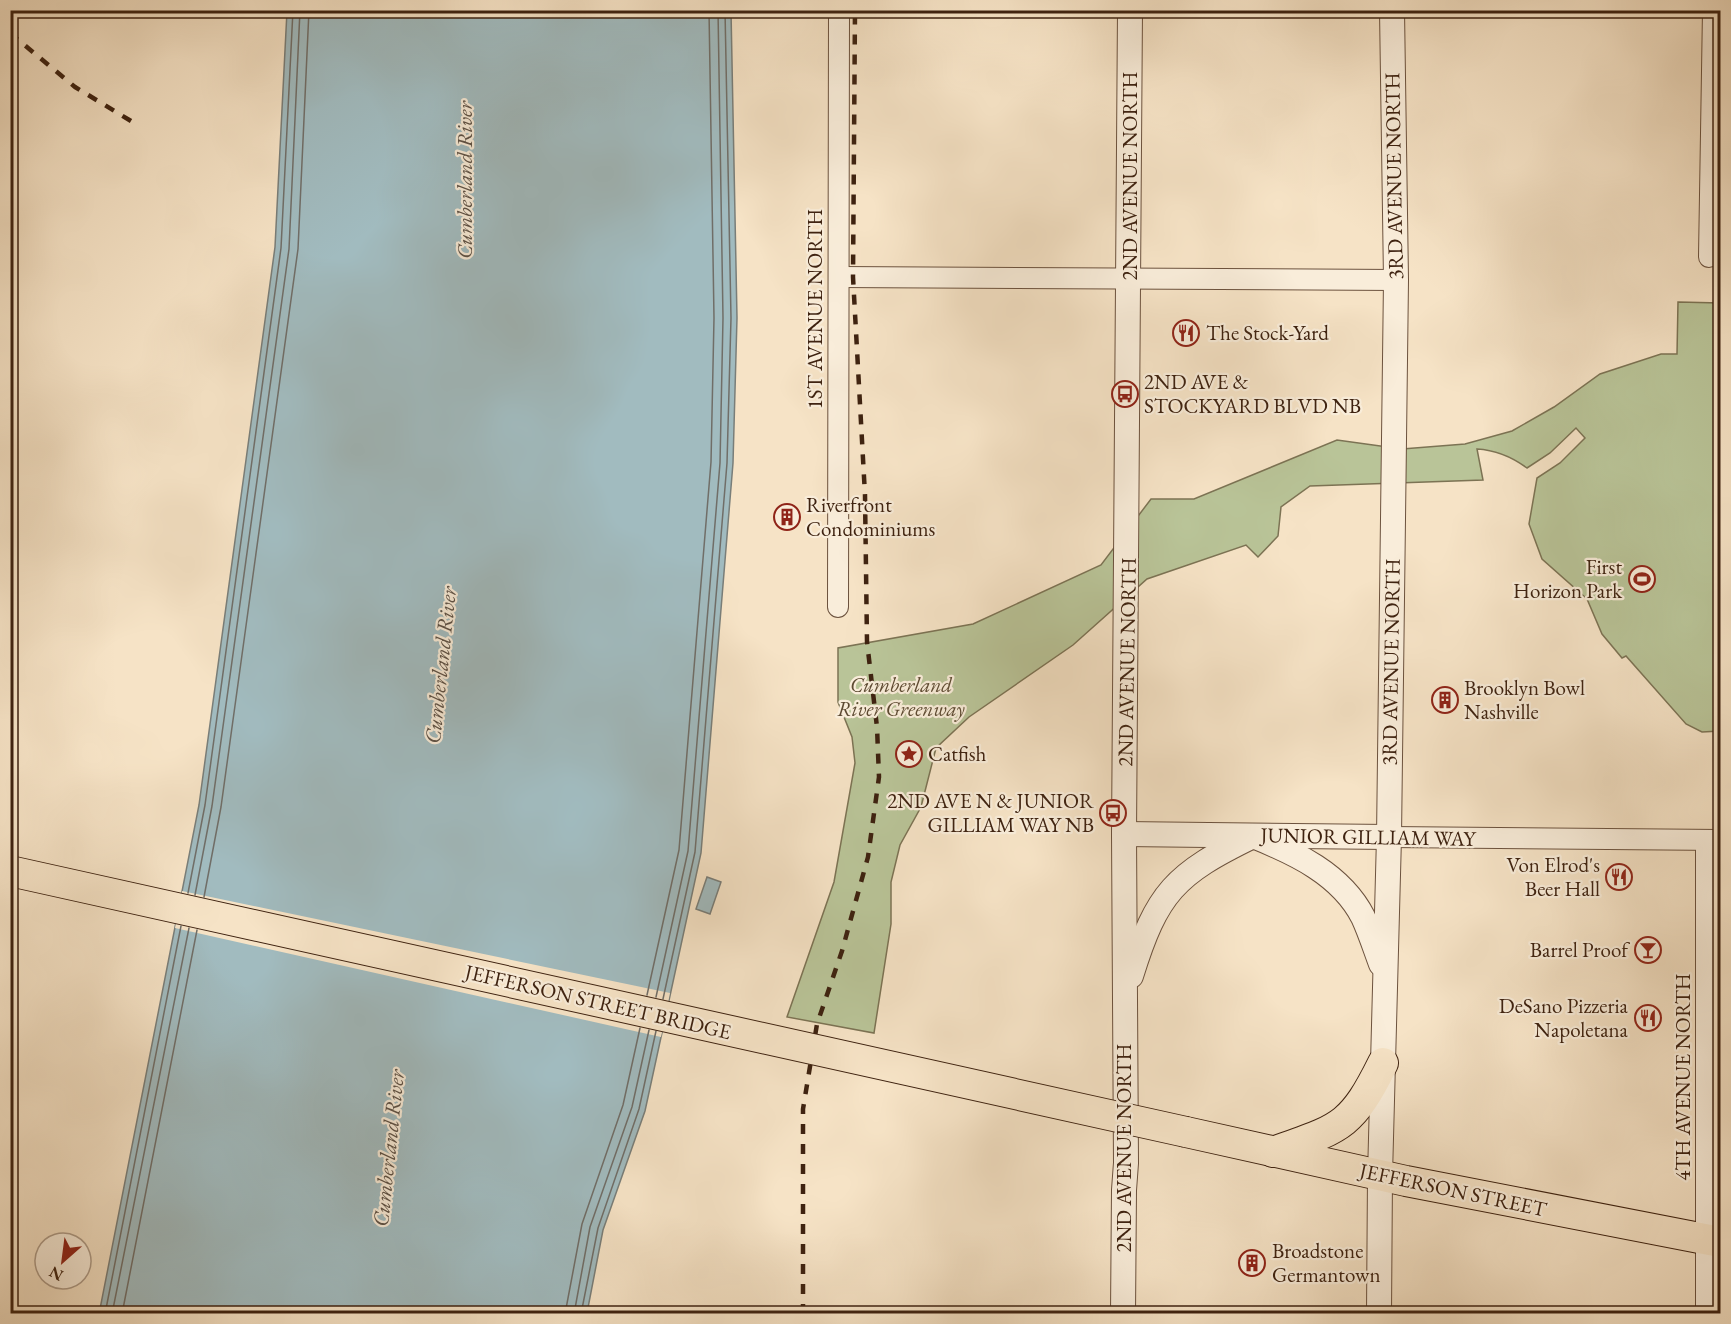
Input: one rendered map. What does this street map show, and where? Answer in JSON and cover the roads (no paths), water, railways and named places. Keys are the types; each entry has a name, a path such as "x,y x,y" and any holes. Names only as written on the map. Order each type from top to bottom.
{"main road":[{"name":"JEFFERSON STREET BRIDGE","path":"10,872 1186,1132"},
{"path":"1273,1152 1323,1134 1342,1124 1365,1099 1383,1063"},
{"name":"JEFFERSON STREET","path":"1186,1132 1380,1176 1714,1241"}],"street":[{"name":"1ST AVENUE NORTH","path":"838,607 839,10"},
{"name":"2ND AVENUE NORTH","path":"1123,1314 1126,1163 1124,834 1130,10"},
{"name":"3RD AVENUE NORTH","path":"1379,1314 1380,1176 1389,837 1396,280 1392,10"},
{"path":"1709,257 1713,10"},
{"path":"839,277 1396,280"},
{"name":"JUNIOR GILLIAM WAY","path":"1124,834 1713,840"},
{"path":"1125,998 1154,912 1174,885 1208,859 1253,836 1293,852 1320,869 1341,889 1362,915 1386,979"},
{"name":"4TH AVENUE NORTH","path":"1707,1314 1714,1241 1713,840"}],"water":[{"name":"Cumberland River","path":"287,11 731,11 737,318 733,463 701,853 645,1111 603,1230 587,1313 99,1314 199,805 275,247"},
{"path":"707,877 721,882 710,914 696,909"}],"railway":[{"path":"803,1314 803,1109 817,1024 842,951 868,857 879,777 877,727 867,642 865,495 853,277 855,10"},
{"path":"10,33 75,87 131,121"}],"place":[{"name":"The Stock-Yard","path":"1186,333"},
{"name":"2ND AVE & STOCKYARD BLVD NB","path":"1125,394"},
{"name":"Riverfront Condominiums","path":"787,517"},
{"name":"First Horizon Park","path":"1642,579"},
{"name":"Brooklyn Bowl Nashville","path":"1445,700"},
{"name":"Catfish","path":"909,754"},
{"name":"2ND AVE N & JUNIOR GILLIAM WAY NB","path":"1113,813"},
{"name":"Von Elrod's Beer Hall","path":"1619,877"},
{"name":"Barrel Proof","path":"1648,950"},
{"name":"DeSano Pizzeria Napoletana","path":"1648,1018"},
{"name":"Broadstone Germantown","path":"1252,1263"}],"park label":[{"name":"Cumberland River Greenway","path":"901,697"}]}
